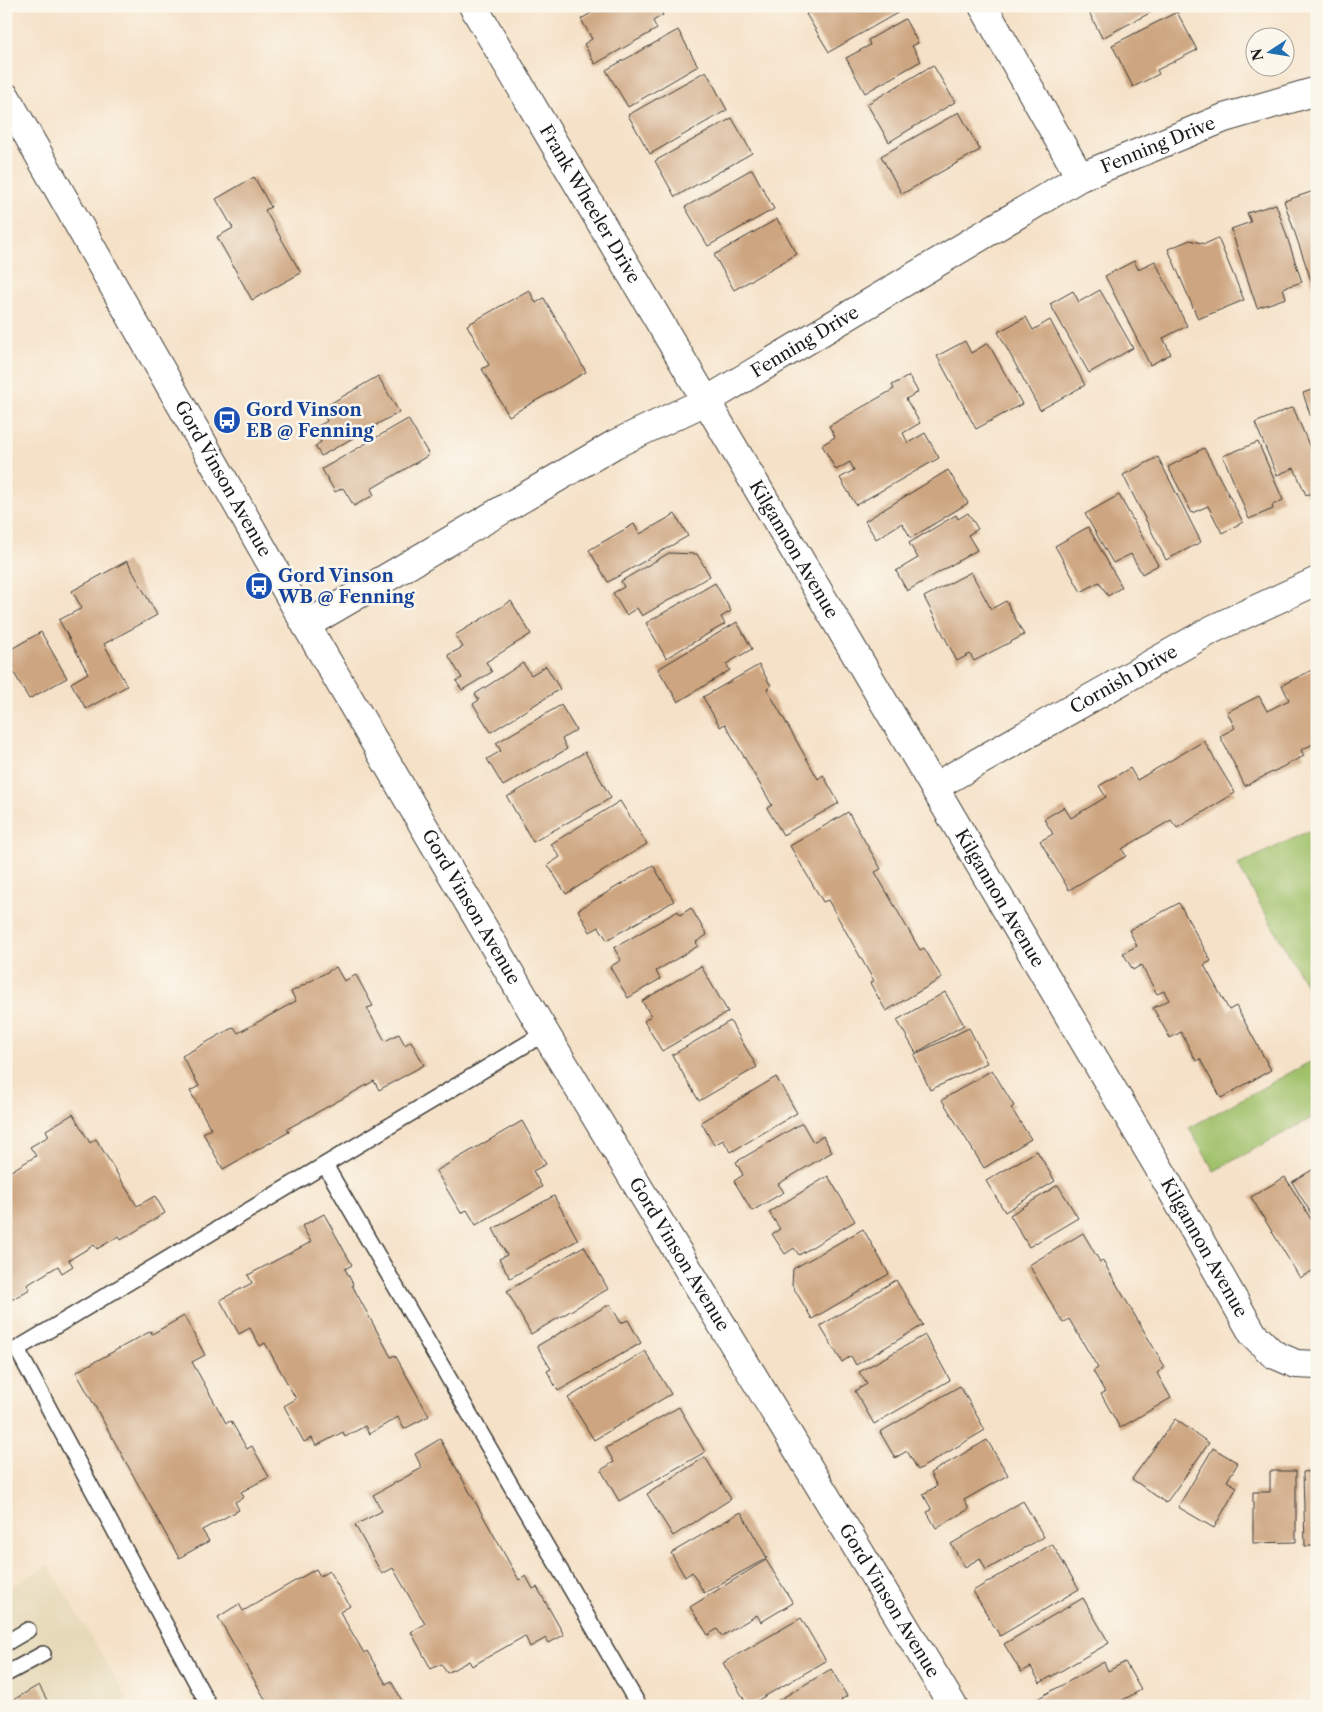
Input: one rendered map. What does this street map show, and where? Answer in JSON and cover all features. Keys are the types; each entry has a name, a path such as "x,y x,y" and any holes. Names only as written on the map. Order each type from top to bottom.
{"street":[{"name":"Frank Wheeler Drive","path":"473,6 706,401"},
{"path":"983,6 1080,177"},
{"name":"Fenning Drive","path":"306,626 615,444 706,401 1080,177 1224,118 1317,91"},
{"name":"Gord Vinson Avenue","path":"6,97 306,626 545,1033 953,1706"},
{"name":"Kilgannon Avenue","path":"706,401 1163,1175 1253,1334 1273,1354 1296,1364 1317,1365"},
{"name":"Cornish Drive","path":"934,787 1213,629 1317,581"}],"lane":[{"path":"208,1706 17,1349 545,1033"},
{"path":"325,1165 639,1706"},
{"path":"6,1643 28,1630"},
{"path":"6,1674 43,1654"}],"shaded area":[{"path":"48,1565 132,1706 6,1706 6,1590"}],"green space":[{"path":"1317,827 1317,1005 1238,865"},
{"path":"1317,1058 1317,1115 1214,1171 1189,1128"}],"building":[{"path":"603,6 658,6 663,15 653,21 657,29 595,64 584,44 592,39 581,19"},
{"path":"819,6 896,6 899,12 829,52 806,14"},
{"path":"1086,6 1163,6 1102,38"},
{"path":"1177,12 1197,50 1157,70 1159,74 1133,87 1112,45"},
{"path":"905,19 918,43 912,46 921,61 865,93 846,58 870,45 868,40"},
{"path":"678,30 698,66 628,107 606,70"},
{"path":"933,65 955,102 889,142 867,104"},
{"path":"706,71 727,110 650,154 628,115"},
{"path":"959,112 980,150 902,194 881,156"},
{"path":"732,118 752,153 675,197 655,161"},
{"path":"752,169 774,209 708,246 685,207"},
{"path":"254,177 271,207 265,210 301,273 252,300 217,237 233,228 216,199"},
{"path":"1317,190 1317,285 1313,286 1284,201"},
{"path":"1276,204 1302,282 1283,288 1286,298 1257,308 1231,229 1251,222 1247,213"},
{"path":"777,219 797,254 734,290 714,255"},
{"path":"1218,238 1244,300 1198,319 1168,249 1190,240 1205,244"},
{"path":"1134,261 1138,269 1155,261 1187,326 1163,338 1171,354 1150,365 1105,276"},
{"path":"529,290 536,303 544,298 586,372 509,416 482,369 489,365 467,325"},
{"path":"1100,290 1133,348 1089,373 1050,304 1073,291 1079,302"},
{"path":"1026,317 1033,330 1050,320 1085,385 1040,410 998,332"},
{"path":"965,341 971,353 988,343 1022,404 976,429 937,356"},
{"path":"378,376 399,412 321,456 315,446 321,442 313,429 327,421 321,409"},
{"path":"909,376 918,392 906,399 920,423 903,433 908,443 925,433 939,458 856,505 840,478 854,470 850,462 836,470 822,445 835,437 829,426 894,389 892,385"},
{"path":"1317,388 1317,433 1316,433 1303,393"},
{"path":"1293,407 1317,464 1317,491 1306,495 1294,468 1277,475 1255,423"},
{"path":"408,419 429,455 371,489 374,495 354,506 343,488 335,492 322,469"},
{"path":"1258,442 1283,500 1272,505 1273,509 1249,519 1223,456"},
{"path":"1204,448 1243,522 1222,533 1208,506 1192,513 1168,467"},
{"path":"1158,457 1201,542 1166,560 1123,475"},
{"path":"948,470 968,503 911,538 902,523 876,539 865,521"},
{"path":"1119,495 1158,565 1142,574 1131,554 1113,563 1085,514"},
{"path":"968,513 978,529 968,535 977,550 907,591 896,571 918,558 909,543 956,515 958,519"},
{"path":"675,514 688,536 608,582 589,550 634,524 640,534"},
{"path":"1088,527 1122,587 1108,596 1099,582 1081,592 1055,546"},
{"path":"669,553 697,554 710,576 642,616 637,608 626,615 613,593 624,587 621,581"},
{"path":"127,561 157,615 104,644 127,686 86,709 71,683 88,673 59,620 82,608 72,591"},
{"path":"971,572 991,609 1006,601 1024,635 974,661 970,654 957,661 924,597"},
{"path":"715,583 731,611 721,617 725,624 666,658 646,623"},
{"path":"511,601 531,634 486,662 492,672 462,690 456,681 462,678 448,655 463,647 455,635"},
{"path":"737,622 752,649 726,664 730,670 678,702 658,669"},
{"path":"41,632 67,678 29,699 6,659 6,652"},
{"path":"523,663 531,675 546,666 560,689 491,732 473,704 479,700 475,694"},
{"path":"759,665 771,686 767,689 818,779 823,775 839,803 783,835 767,808 772,805 725,724 720,727 703,697"},
{"path":"1314,669 1317,674 1317,742 1301,750 1304,756 1245,786 1220,736 1235,728 1227,712 1259,696 1267,711 1289,700 1282,685"},
{"path":"561,705 576,730 562,739 567,749 503,786 487,759 501,751 496,743"},
{"path":"1204,741 1235,793 1177,828 1171,820 1122,849 1126,856 1069,890 1040,841 1053,834 1044,819 1064,807 1071,818 1106,797 1099,786 1130,768 1137,780"},
{"path":"585,752 611,798 533,842 507,797"},
{"path":"620,801 647,844 566,894 548,865 560,857 551,844"},
{"path":"848,812 881,869 875,872 920,950 924,948 942,978 886,1011 870,983 874,981 828,900 823,902 790,846"},
{"path":"653,865 674,901 607,940 599,927 590,932 578,910"},
{"path":"1179,903 1211,961 1204,965 1229,1010 1236,1006 1271,1070 1221,1098 1200,1059 1196,1061 1181,1032 1170,1038 1153,1008 1169,1000 1164,991 1157,994 1141,965 1133,970 1123,953 1137,946 1129,930"},
{"path":"691,908 707,935 696,942 698,946 656,971 660,979 628,998 610,967 621,960 614,948 678,911 680,915"},
{"path":"701,966 728,1012 662,1051 644,1021 651,1016 642,1001"},
{"path":"336,967 344,981 356,975 373,1006 367,1008 385,1041 399,1034 405,1045 411,1041 424,1065 379,1090 374,1081 287,1129 289,1132 223,1169 203,1133 211,1129 190,1091 199,1086 182,1056 234,1027 238,1033 296,1001 291,992"},
{"path":"945,992 964,1025 916,1053 897,1020"},
{"path":"730,1021 757,1067 699,1101 672,1055"},
{"path":"969,1028 987,1063 930,1090 914,1055"},
{"path":"992,1070 1014,1106 1011,1108 1031,1139 984,1168 942,1100"},
{"path":"776,1077 797,1113 731,1152 723,1140 714,1145 701,1122"},
{"path":"73,1114 90,1143 96,1139 137,1206 155,1196 165,1213 121,1240 119,1236 97,1249 94,1245 69,1260 73,1266 62,1273 58,1266 27,1285 30,1289 6,1303 6,1174 36,1156 30,1147 49,1136 46,1130"},
{"path":"522,1121 546,1164 533,1171 542,1187 476,1225 467,1210 461,1213 436,1171"},
{"path":"802,1123 813,1142 823,1136 832,1152 778,1184 784,1192 752,1211 734,1181 743,1175 736,1162"},
{"path":"1037,1151 1055,1181 1005,1212 986,1181"},
{"path":"1317,1167 1317,1223 1292,1182"},
{"path":"828,1176 855,1221 799,1255 794,1248 785,1254 772,1234 780,1229 769,1212"},
{"path":"1285,1177 1317,1229 1317,1268 1300,1278 1251,1197"},
{"path":"1058,1185 1078,1218 1029,1247 1010,1215"},
{"path":"554,1196 578,1240 510,1278 499,1259 507,1255 493,1229"},
{"path":"324,1214 352,1265 345,1269 352,1285 391,1357 395,1355 429,1416 404,1429 398,1417 369,1434 365,1426 345,1437 343,1432 316,1446 312,1438 304,1442 284,1406 296,1399 265,1343 260,1346 250,1328 239,1334 220,1300 252,1283 248,1275 311,1242 302,1226"},
{"path":"863,1229 889,1274 812,1319 792,1285 793,1269"},
{"path":"1083,1233 1100,1262 1103,1261 1165,1367 1157,1373 1171,1398 1120,1428 1101,1394 1105,1392 1093,1371 1098,1368 1069,1319 1063,1323 1029,1265"},
{"path":"584,1246 608,1289 531,1334 507,1291"},
{"path":"896,1280 923,1325 856,1365 851,1356 842,1362 820,1326"},
{"path":"610,1304 621,1323 628,1320 641,1343 558,1391 547,1371 551,1369 537,1346"},
{"path":"184,1316 205,1355 192,1362 226,1423 231,1421 247,1449 252,1446 269,1477 241,1492 244,1497 235,1502 239,1510 202,1530 209,1541 179,1558 76,1372 151,1331 152,1334"},
{"path":"925,1335 950,1380 874,1424 855,1391 867,1384 859,1372"},
{"path":"645,1351 671,1394 594,1440 568,1398"},
{"path":"960,1386 985,1430 918,1470 907,1451 895,1458 880,1432"},
{"path":"679,1407 705,1452 619,1501 601,1470 614,1462 606,1448"},
{"path":"1175,1419 1209,1443 1166,1503 1132,1479"},
{"path":"440,1439 519,1580 526,1576 533,1589 537,1587 564,1635 549,1643 546,1638 530,1647 525,1636 472,1666 469,1661 447,1673 441,1664 431,1669 411,1632 425,1624 393,1568 382,1574 355,1525 382,1511 373,1495 422,1468 415,1454"},
{"path":"987,1440 1008,1475 964,1500 969,1509 936,1528 927,1512 932,1510 923,1494 937,1486 930,1473"},
{"path":"1213,1448 1238,1463 1227,1481 1237,1487 1214,1528 1178,1507"},
{"path":"705,1457 731,1499 673,1536 647,1494"},
{"path":"1270,1471 1296,1471 1296,1542 1253,1543 1253,1492 1270,1492"},
{"path":"1317,1471 1317,1546 1305,1546 1303,1472"},
{"path":"1023,1501 1044,1537 986,1570 980,1558 965,1567 951,1544"},
{"path":"741,1512 767,1558 704,1593 692,1572 685,1577 671,1553"},
{"path":"1052,1544 1079,1589 1000,1636 973,1591"},
{"path":"766,1560 793,1603 761,1622 757,1615 722,1636 717,1629 708,1635 690,1607"},
{"path":"316,1569 320,1576 329,1571 350,1606 340,1612 364,1653 367,1651 386,1684 391,1681 405,1706 269,1706 218,1617 239,1604 243,1611"},
{"path":"1083,1598 1109,1643 1040,1683 1031,1667 1021,1672 1004,1644"},
{"path":"801,1618 826,1661 748,1706 723,1663"},
{"path":"1104,1662 1108,1671 1125,1662 1141,1690 1112,1706 1038,1706 1035,1700"},
{"path":"831,1669 847,1696 841,1700 844,1706 769,1706"},
{"path":"39,1685 50,1706 6,1706 6,1704"}],"place":[{"name":"Gord Vinson EB @ Fenning","path":"227,420"},
{"name":"Gord Vinson WB @ Fenning","path":"259,586"}]}
